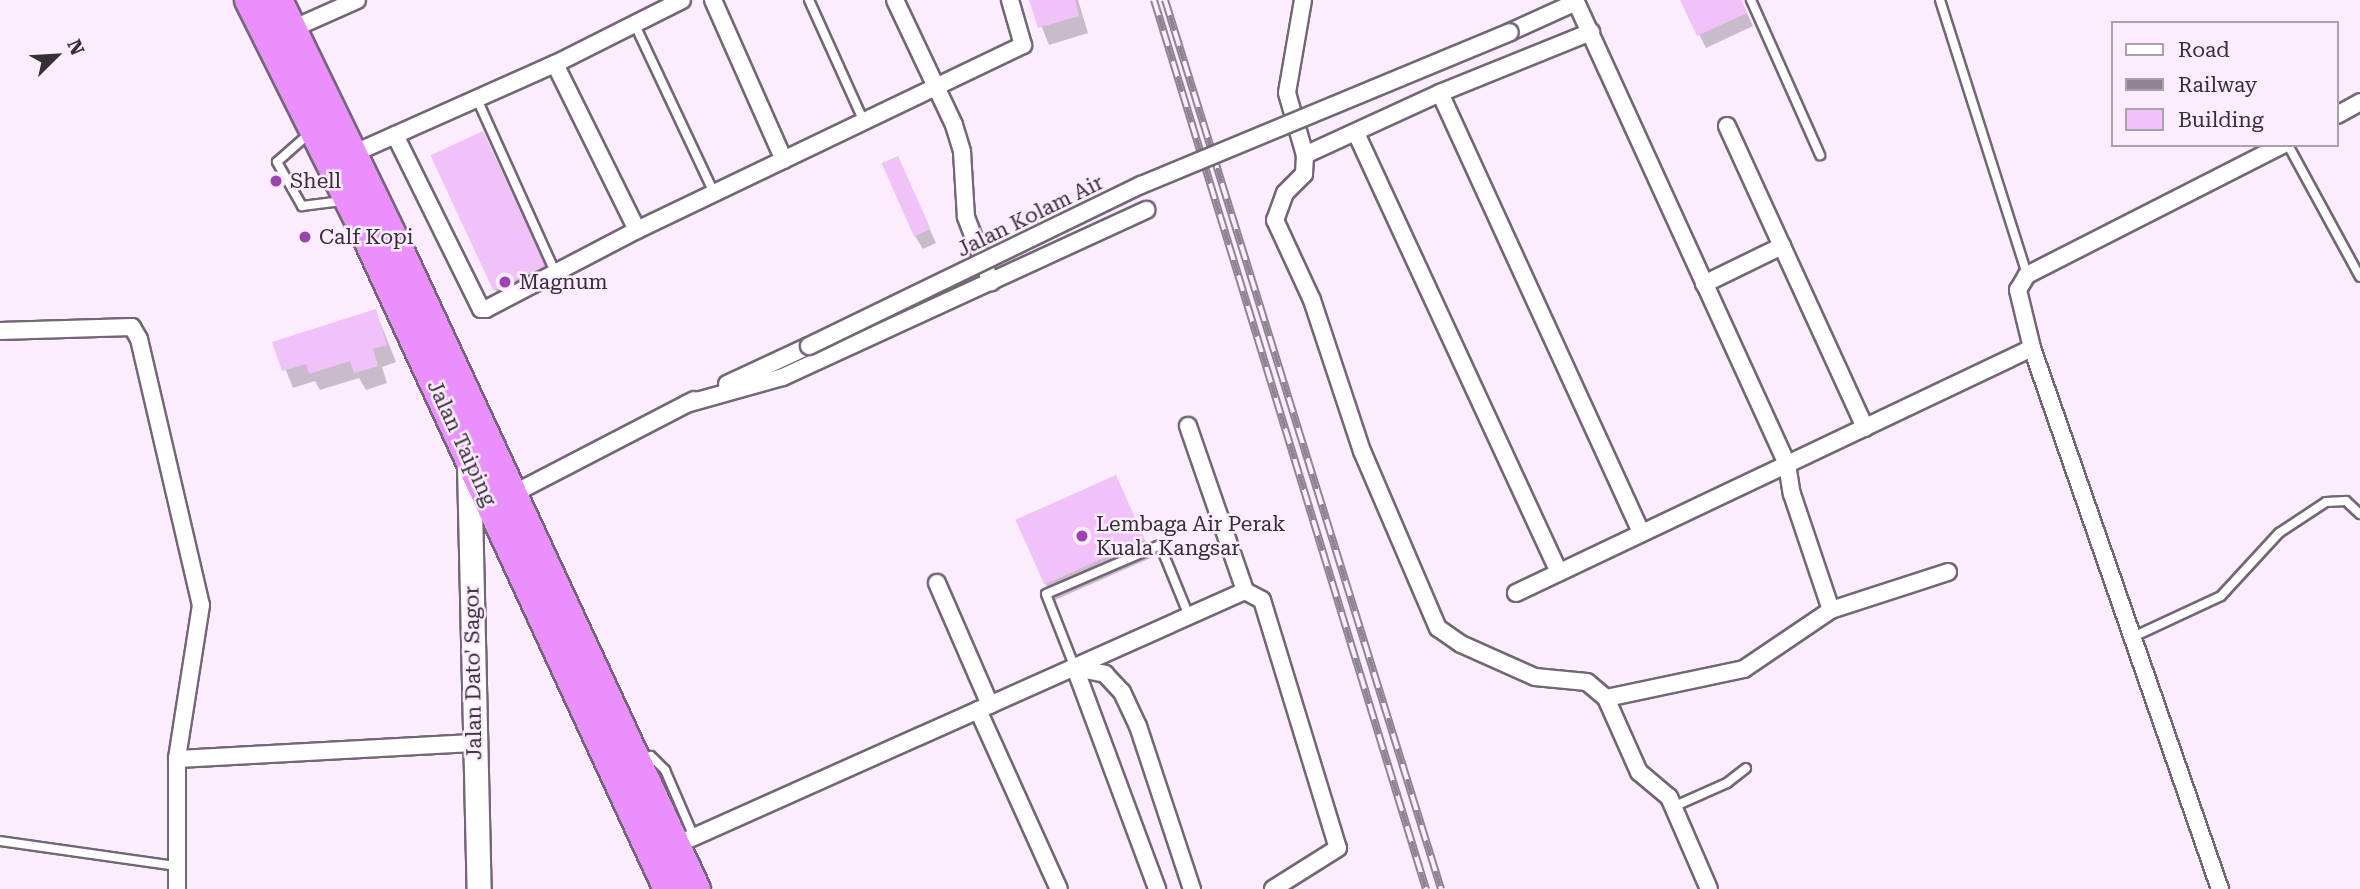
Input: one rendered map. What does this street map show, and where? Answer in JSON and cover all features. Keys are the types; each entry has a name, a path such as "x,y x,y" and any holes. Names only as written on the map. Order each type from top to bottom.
{"highway":[{"name":"Jalan Taiping","path":"248,0 313,130 341,159 348,199 670,889"},
{"name":"Jalan Taiping","path":"278,0 292,29 341,159 513,494 637,759 685,841 695,889"},
{"path":"509,545 513,494"},
{"path":"670,889 670,868 685,841"}],"main road":[{"name":"Jalan Dato' Sagor","path":"469,457 479,889"}],"street":[{"path":"292,29 357,0"},
{"path":"341,159 555,64 682,0"},
{"path":"713,0 784,160"},
{"path":"895,0 962,152 966,217 991,282"},
{"path":"395,135 481,309 556,274 637,230 936,90 1023,45 1010,0"},
{"path":"1303,0 1287,93 1306,155 1304,174 1278,205 1279,234 1312,300 1362,451 1438,628 1461,645 1535,677 1587,682 1606,698 1639,772 1669,797 1709,889"},
{"path":"1578,1 1787,464 1792,494 1831,610"},
{"name":"Jalan Kolam Air","path":"513,494 686,404 1142,186 1578,1"},
{"path":"1306,155 1440,93 1591,32"},
{"path":"555,64 637,230"},
{"path":"1440,93 1641,533"},
{"path":"2339,114 2360,102"},
{"path":"1727,126 1866,428"},
{"path":"1356,133 1559,572"},
{"path":"2220,889 2032,348 2018,290 2026,275 2278,147"},
{"path":"686,404 783,377 1146,210"},
{"path":"1704,284 1782,246"},
{"path":"0,331 132,327 139,340 201,605 177,759 177,889"},
{"path":"1516,593 2032,348"},
{"path":"1188,426 1245,591 1262,600 1338,848 1273,889"},
{"path":"1606,698 1745,669 1831,610 1948,572"},
{"path":"937,583 984,708 1059,889"},
{"path":"685,841 1245,591"},
{"path":"1075,668 1157,889"},
{"path":"1075,668 1105,674 1122,692 1138,726 1192,889"},
{"path":"177,759 474,743"}],"lane":[{"path":"809,0 864,122"},
{"path":"1751,0 1819,155"},
{"path":"1940,0 2026,275"},
{"path":"635,25 714,193"},
{"path":"477,99 556,274"},
{"path":"313,130 277,162 302,206 348,199"},
{"path":"2289,147 2360,276"},
{"path":"2133,637 2221,596 2279,533 2326,502 2346,501 2360,514"},
{"path":"1075,668 1046,594 1160,545 1189,617"},
{"path":"1673,807 1707,793 1746,768"},
{"path":"0,841 176,866"}],"building":[{"path":"1029,0 1075,0 1079,16 1038,28"},
{"path":"1680,0 1741,0 1747,13 1697,36"},
{"path":"483,131 546,266 493,291 430,156"},
{"path":"898,156 931,229 914,236 882,163"},
{"path":"376,309 387,345 373,349 378,366 354,373 350,361 309,374 306,364 282,371 272,342"},
{"path":"1116,475 1145,540 1044,585 1016,520"}],"railway":[{"path":"1154,0 1426,889"},
{"path":"1165,0 1441,889"}],"place":[{"name":"Shell","path":"276,181"},
{"name":"Calf Kopi","path":"305,237"},
{"name":"Magnum","path":"505,282"},
{"name":"Lembaga Air Perak Kuala Kangsar","path":"1082,536"}]}
